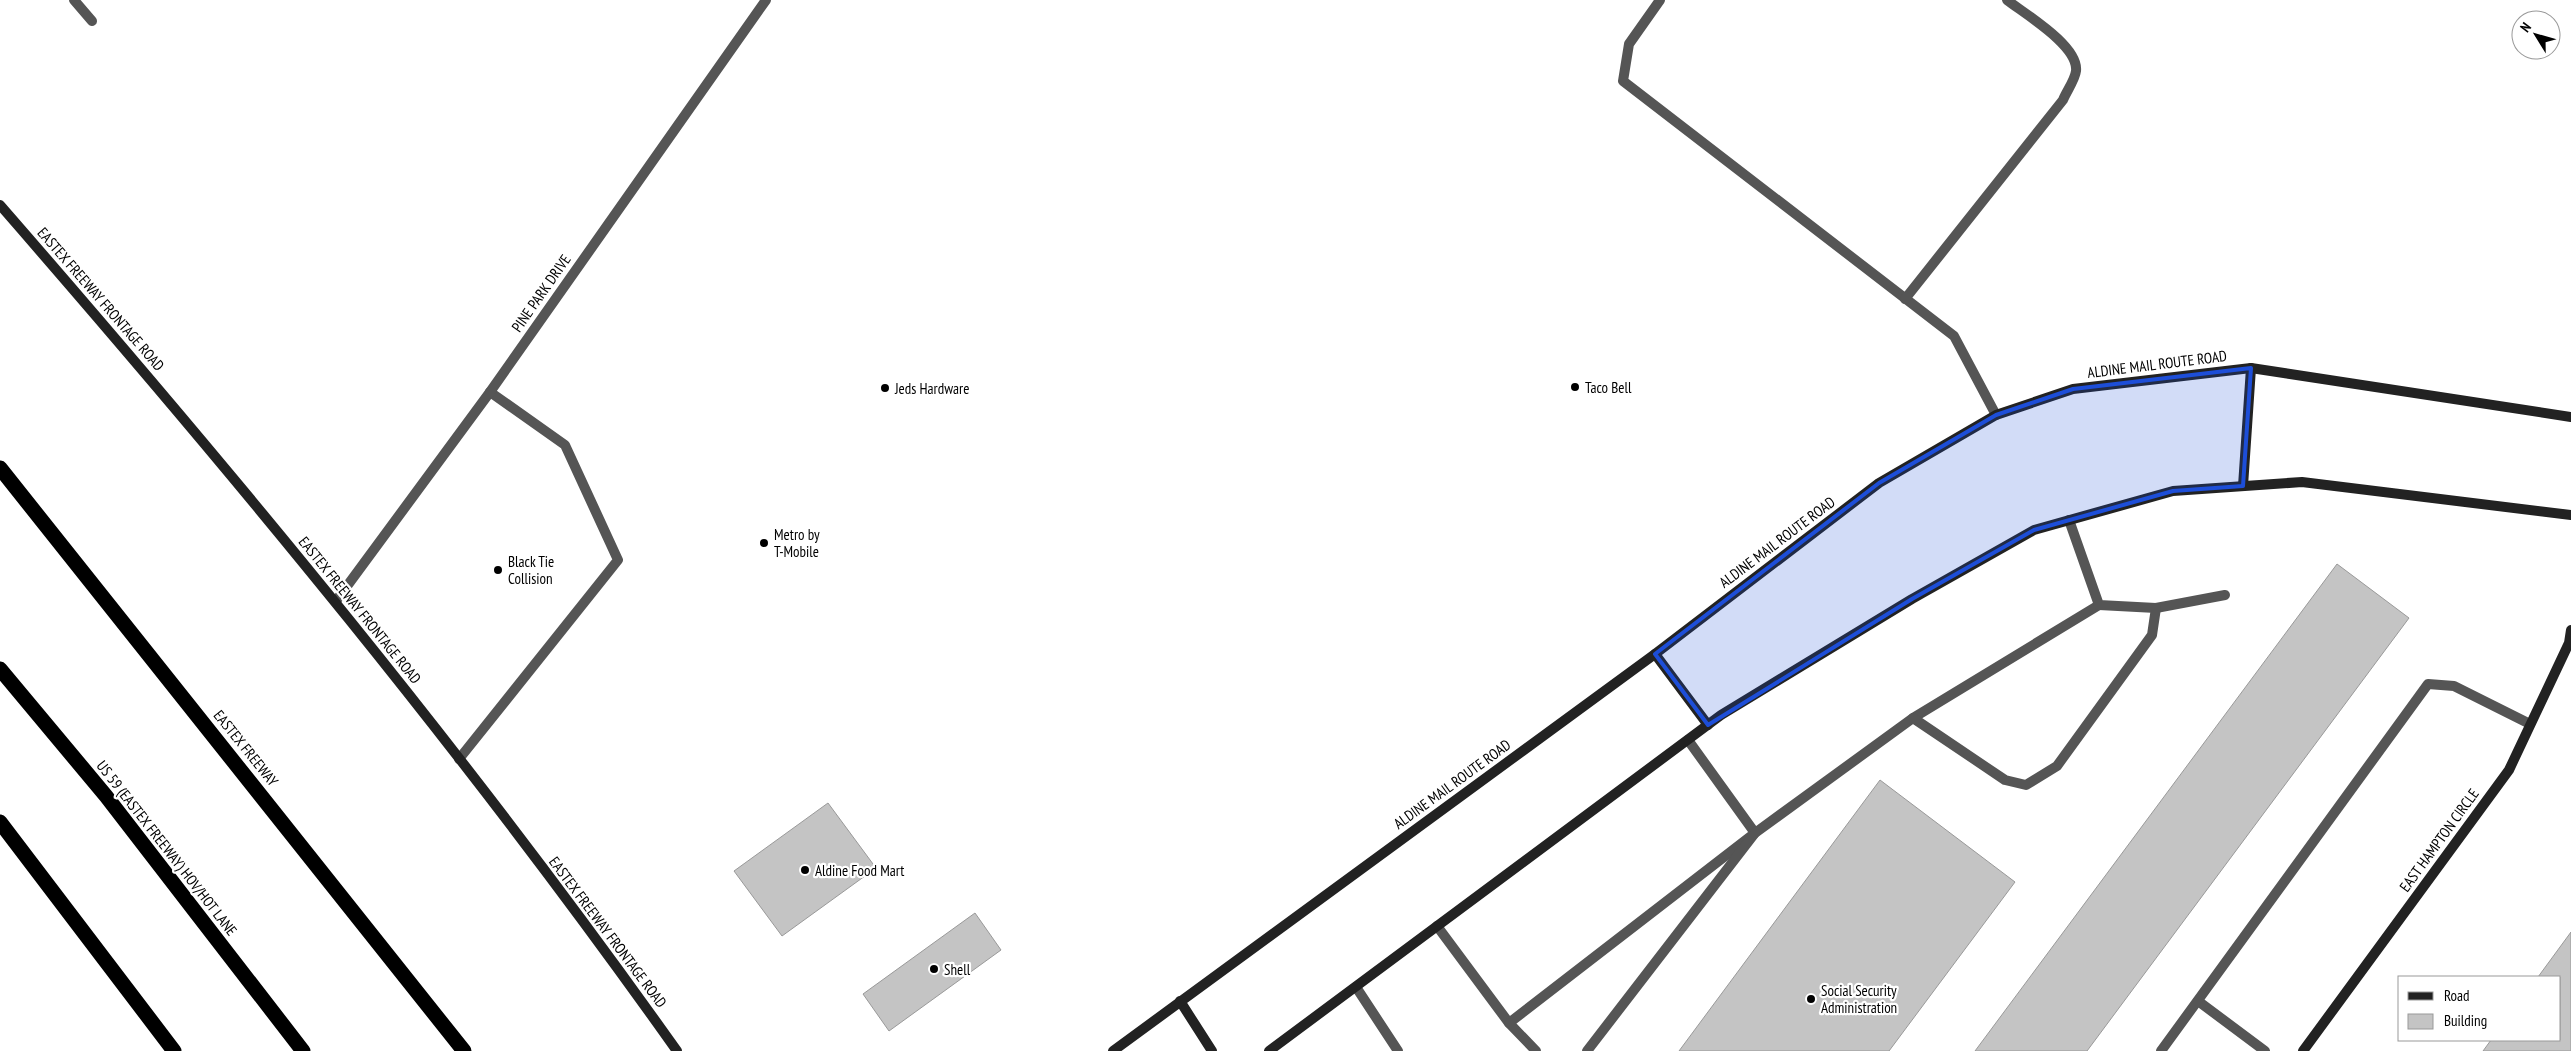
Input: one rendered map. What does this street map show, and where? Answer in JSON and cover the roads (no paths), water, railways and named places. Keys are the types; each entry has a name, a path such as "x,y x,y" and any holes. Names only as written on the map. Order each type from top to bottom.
{"highway":[{"name":"EASTEX FREEWAY","path":"0,468 464,1051"},
{"name":"US 59 (EASTEX FREEWAY) HOV/HOT LANE","path":"0,669 106,796 304,1051"},
{"path":"0,822 174,1051"}],"street":[{"path":"74,0 92,21"},
{"name":"PINE PARK DRIVE","path":"336,601 490,392 766,0"},
{"path":"1660,0 1629,44 1623,81 1954,336 1996,415"},
{"path":"1906,299 2063,100 2076,71 2071,53 2055,37 2007,0"},
{"name":"EASTEX FREEWAY FRONTAGE ROAD","path":"0,205 129,353 336,601 594,936 677,1051"},
{"path":"2243,486 2251,368"},
{"name":"ALDINE MAIL ROUTE ROAD","path":"1113,1051 1655,654 1879,483 1996,415 2073,389 2251,368 2571,417"},
{"path":"459,759 618,560 564,445 490,392"},
{"path":"1269,1051 1721,715 1912,599 2034,530 2173,491 2302,482 2571,515"},
{"path":"2069,520 2099,606"},
{"path":"1510,1023 1756,833 1913,718 2099,606 2156,608 2225,595"},
{"path":"1913,718 2005,780 2026,785 2057,766 2152,635 2156,608"},
{"name":"EAST HAMPTON CIRCLE","path":"2303,1051 2509,770 2570,644 2571,630"},
{"path":"1655,654 1708,725"},
{"path":"2161,1051 2428,684 2454,686 2530,724"},
{"path":"1688,740 1756,833"},
{"path":"1587,1051 1756,833"},
{"path":"1437,926 1510,1023 1536,1051"},
{"path":"1356,987 1398,1051"},
{"path":"1180,1001 1212,1051"},
{"path":"2198,1001 2264,1051"}],"place":[{"name":"Taco Bell","path":"1575,387"},
{"name":"Jeds Hardware","path":"885,388"},
{"name":"Metro by T-Mobile","path":"764,543"},
{"name":"Black Tie Collision","path":"498,570"},
{"name":"Aldine Food Mart","path":"805,870"},
{"name":"Shell","path":"934,969"},
{"name":"Social Security Administration","path":"1811,999"}]}
